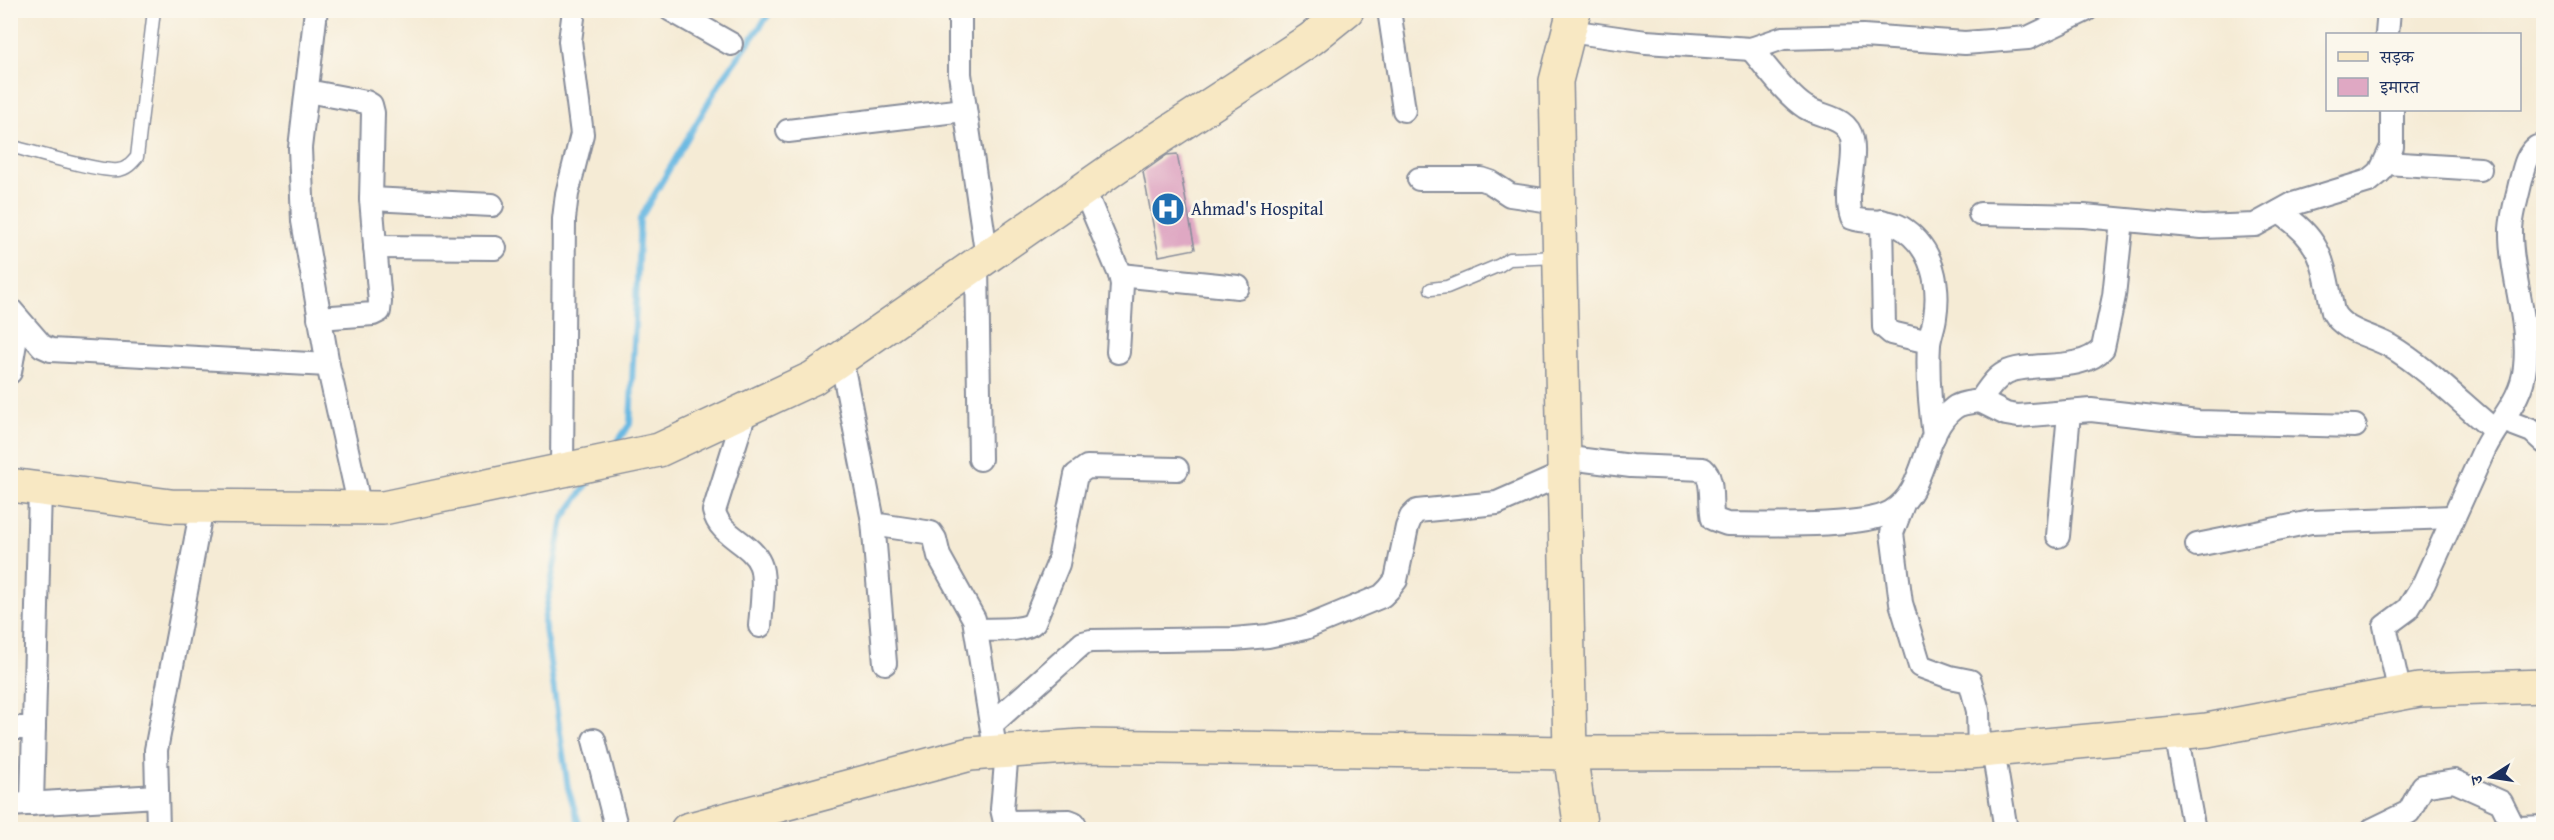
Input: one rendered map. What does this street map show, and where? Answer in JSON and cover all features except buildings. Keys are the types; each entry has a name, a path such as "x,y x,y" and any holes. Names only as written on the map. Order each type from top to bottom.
{"street":[{"path":"316,10 300,148 303,221 327,365 360,508"},
{"path":"570,469 564,219 567,194 582,134 570,42 574,10"},
{"path":"671,10 731,44"},
{"path":"960,10 960,74 982,262 980,459"},
{"path":"157,796 21,805 34,728 25,487 171,506 383,508 659,450 813,378 1084,190 1311,39 1347,10"},
{"path":"1389,10 1404,110"},
{"path":"1581,830 1570,753 1556,81 1571,21 1646,42 1751,49 1783,38 1863,36 1965,43 2028,38 2086,10"},
{"path":"2387,33 2389,10"},
{"path":"1751,49 1792,97 1804,107 1843,122 1849,130 1853,145 1849,211 1852,218 1859,221 1882,221 1904,229 1916,239 1927,254 1935,275 1937,297 1929,342 1929,395 1934,436"},
{"path":"307,91 372,105 371,199 379,311 373,314 320,318"},
{"path":"788,131 964,110"},
{"path":"1980,214 2084,216 2202,227 2255,225 2293,204 2369,181 2380,172 2386,164 2392,147 2392,111"},
{"path":"2400,694 2385,626 2408,609 2424,583 2452,517 2499,425 2517,399 2526,365 2511,229 2527,157 2537,147 2544,148"},
{"path":"2386,164 2480,169"},
{"path":"1419,179 1481,179 1510,195 1558,202"},
{"path":"1084,190 1122,284 1118,352"},
{"path":"371,199 492,205"},
{"path":"2279,212 2308,233 2317,248 2326,276 2333,312 2338,320 2401,352 2499,425 2540,435"},
{"path":"1980,401 1996,379 2006,372 2014,369 2051,367 2092,357 2103,348 2114,296 2122,220"},
{"path":"1882,221 1884,327 1891,333 1929,342"},
{"path":"375,247 495,248"},
{"path":"1120,275 1239,287"},
{"path":"15,315 42,346 51,350 327,365"},
{"path":"10,372 15,315"},
{"path":"842,358 873,521 885,663"},
{"path":"2006,830 1970,681 1950,677 1920,666 1901,603 1892,533 1934,436 1955,406 1980,401 2006,414 2018,416 2091,410 2198,422 2355,426"},
{"path":"746,409 714,512 721,527 760,564 760,626"},
{"path":"2058,536 2069,413"},
{"path":"998,742 1083,643 1268,636 1305,628 1382,596 1396,580 1407,526 1417,511 1497,502 1563,466 1703,469 1709,478 1710,509 1713,519 1727,524 1830,523 1878,518 1903,504"},
{"path":"976,630 1023,628 1030,627 1034,622 1058,564 1076,475 1081,470 1087,467 1177,469"},
{"path":"158,830 156,750 202,507"},
{"path":"2197,545 2311,522 2452,517"},
{"path":"873,521 879,525 931,534 935,539 939,556 970,608 998,742 1002,809 1005,822 1011,824 1069,821 1074,822 1077,830"},
{"path":"687,830 969,754 998,742 1081,746 1570,753 1986,750 2207,730 2419,690 2544,686"},
{"path":"10,728 34,728"},
{"path":"2176,733 2194,830"},
{"path":"594,740 617,830"},
{"path":"2372,830 2409,812 2423,786 2454,781 2501,802 2512,824 2519,828 2544,827"}],"lane":[{"path":"10,146 94,167 117,170 128,167 137,157 154,10"},
{"path":"1431,289 1447,287 1509,259 1559,257"}],"waterway":[{"path":"613,448 630,424 640,219 721,81 772,10"},
{"path":"581,830 568,788 544,621 563,519 593,476"}],"place":[{"name":"Ahmad's Hospital","path":"1168,209"}]}
